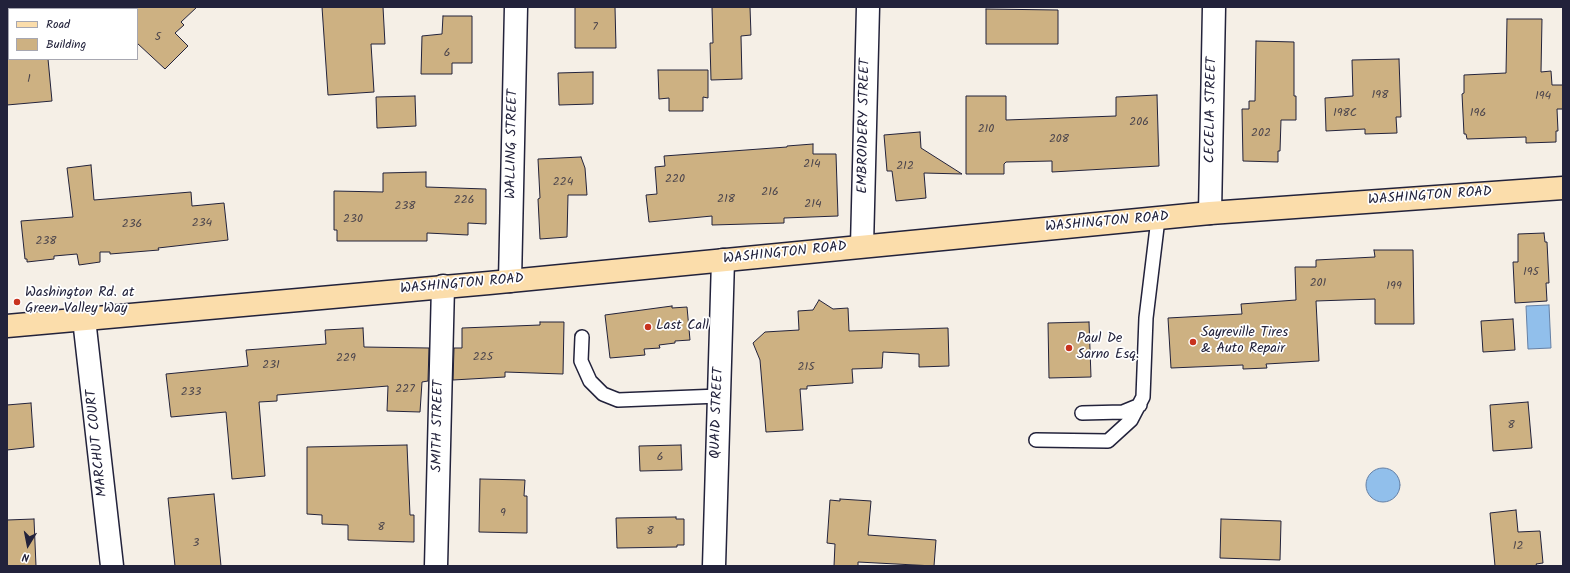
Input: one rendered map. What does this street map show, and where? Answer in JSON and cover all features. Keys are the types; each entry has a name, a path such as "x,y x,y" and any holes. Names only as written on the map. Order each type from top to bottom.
{"main road":[{"name":"WASHINGTON ROAD","path":"7,326 510,281 1210,213 1563,188"}],"street":[{"name":"WALLING STREET","path":"510,281 516,7"},
{"name":"EMBROIDERY STREET","path":"862,246 868,7"},
{"name":"CECELIA STREET","path":"1210,213 1214,7"},
{"name":"QUAID STREET","path":"714,566 723,260"},
{"name":"SMITH STREET","path":"436,566 443,286"},
{"name":"MARCHUT COURT","path":"84,319 112,566"}],"lane":[{"path":"1036,440 1108,441 1132,420 1144,397 1146,318 1158,218"},
{"path":"582,336 581,361 590,381 603,394 618,400 719,396"},
{"path":"1082,413 1123,412 1140,405"}],"water":[{"path":"1549,305 1551,348 1528,349 1526,306"},
{"path":"1383,468 1395,473 1400,485 1395,497 1383,502 1371,497 1366,485 1371,473"}],"building":[{"path":"197,7 181,22 184,25 175,33 188,46 165,69 138,44 137,8"},
{"path":"322,7 383,7 385,44 371,44 374,92 328,95"},
{"path":"575,7 615,7 616,48 575,48"},
{"path":"712,7 750,7 751,35 741,36 742,79 711,80 710,43 713,43"},
{"path":"986,9 1058,10 1058,44 986,44"},
{"path":"443,16 472,16 472,63 452,63 452,74 421,74 422,36 442,34"},
{"path":"1507,19 1542,19 1541,72 1551,71 1552,85 1563,85 1563,109 1557,109 1558,131 1556,131 1556,142 1526,143 1526,137 1467,139 1466,134 1464,134 1462,94 1464,93 1464,75 1506,73"},
{"path":"1256,41 1294,42 1294,96 1296,96 1296,120 1281,120 1280,151 1278,151 1278,162 1243,161 1242,109 1249,109 1249,101 1255,101"},
{"path":"7,59 48,60 52,101 7,105"},
{"path":"1399,59 1401,117 1396,117 1397,133 1365,134 1365,129 1326,131 1325,98 1353,96 1352,60"},
{"path":"658,70 708,70 708,98 703,97 703,111 669,111 669,98 659,99"},
{"path":"593,72 593,104 559,105 558,73"},
{"path":"1157,95 1159,166 1052,172 1052,161 1006,162 1004,164 1004,174 966,174 966,96 1006,96 1006,120 1116,116 1116,97"},
{"path":"415,96 416,126 377,128 376,97"},
{"path":"920,132 921,148 962,174 924,173 926,198 896,201 892,171 887,171 884,135"},
{"path":"813,144 813,154 836,154 838,216 784,218 784,223 712,225 712,216 649,222 646,195 657,194 655,167 665,166 664,156"},
{"path":"581,157 585,168 587,195 568,195 567,237 540,239 538,159"},
{"path":"91,165 94,200 191,192 192,206 224,203 228,240 158,248 159,250 110,254 110,252 100,252 100,262 79,265 77,254 54,256 54,259 27,262 27,259 25,259 21,221 73,217 67,168"},
{"path":"426,172 426,187 486,189 486,224 468,223 468,235 427,233 427,241 337,241 337,230 334,230 334,191 383,192 383,173"},
{"path":"1544,233 1545,242 1547,242 1549,283 1546,283 1547,301 1515,303 1513,262 1518,262 1518,234"},
{"path":"1374,250 1413,250 1414,324 1375,324 1375,299 1316,301 1319,361 1266,364 1267,368 1243,369 1243,365 1171,368 1168,318 1242,314 1241,304 1296,300 1295,267 1316,267 1316,260 1375,257"},
{"path":"819,300 833,309 848,308 849,331 948,328 949,366 919,367 919,354 883,352 882,368 852,369 853,383 807,386 807,389 800,389 803,430 766,432 760,360 753,343 765,332 799,330 798,311 813,310"},
{"name":"Last Call","path":"672,306 672,308 687,307 690,340 675,341 675,343 659,345 660,348 644,349 645,355 610,358 605,315"},
{"path":"1513,319 1515,350 1483,352 1481,321"},
{"path":"540,322 564,322 563,374 505,372 505,377 453,380 454,348 462,348 462,328 540,325"},
{"name":"Paul De Sarno Esq.","path":"1089,322 1091,377 1049,378 1048,323"},
{"path":"363,328 364,347 429,348 428,381 422,382 420,412 387,411 388,386 277,395 277,401 259,402 265,476 232,479 226,412 171,417 166,374 248,366 246,350 326,344 325,330"},
{"path":"1528,402 1532,448 1493,451 1490,405"},
{"path":"31,403 34,447 7,450 7,405"},
{"path":"407,445 410,515 414,515 414,542 348,540 348,525 322,524 322,515 307,514 307,447"},
{"path":"681,445 682,470 640,471 639,446"},
{"path":"480,479 525,480 524,496 527,496 527,533 479,532"},
{"path":"214,494 221,566 175,566 168,498"},
{"path":"840,499 871,501 868,535 936,540 934,566 858,562 858,566 834,566 835,544 827,543 830,500 840,501"},
{"path":"1516,510 1518,532 1540,531 1543,563 1536,564 1537,566 1495,566 1490,513"},
{"path":"676,517 676,519 684,519 684,545 677,545 677,547 617,548 616,518"},
{"path":"34,519 36,566 7,566 7,520"},
{"path":"1221,519 1281,521 1280,560 1220,558"}],"place":[{"name":"Washington Rd. at Green Valley Way","path":"17,302"},
{"name":"Last Call","path":"648,327"},
{"name":"Sayreville Tires & Auto Repair","path":"1193,342"},
{"name":"Paul De Sarno Esq.","path":"1069,348"}]}
